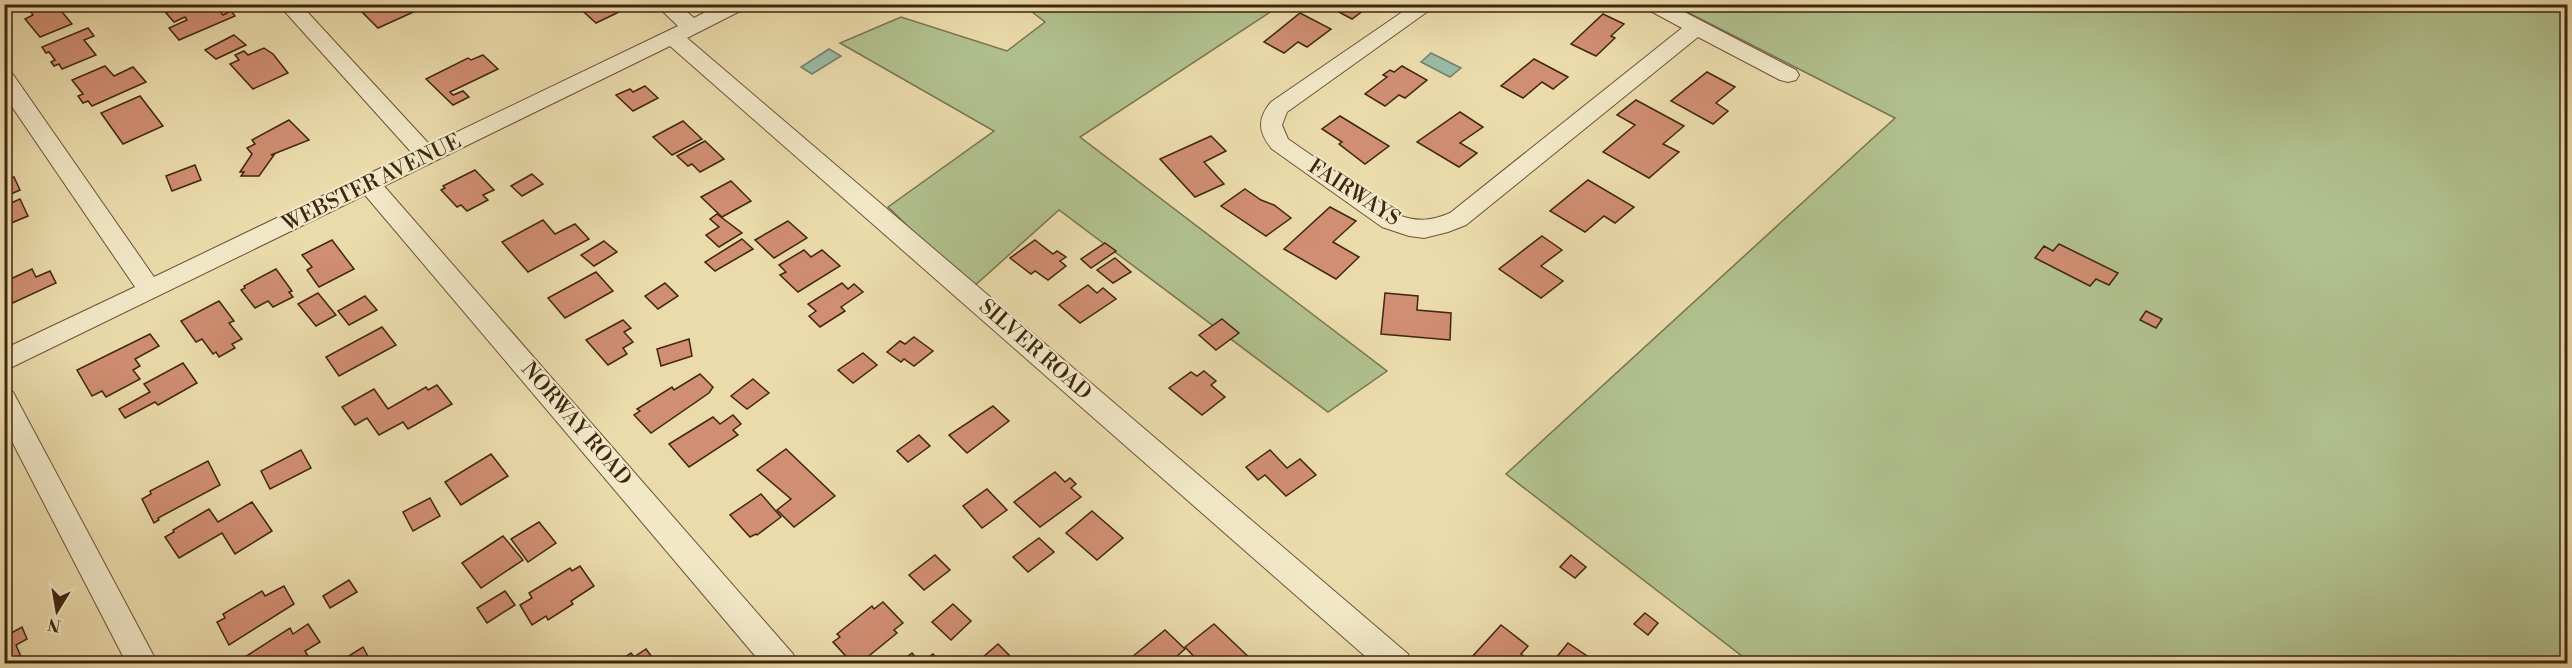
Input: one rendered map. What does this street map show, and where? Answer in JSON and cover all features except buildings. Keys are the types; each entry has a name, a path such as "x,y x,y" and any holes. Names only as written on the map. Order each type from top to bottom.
{"street":[{"path":"288,4 427,156"},
{"name":"SILVER ROAD","path":"665,4 683,32 1397,663"},
{"name":"WEBSTER AVENUE","path":"4,361 739,4"},
{"name":"FAIRWAYS","path":"1428,4 1280,107 1272,114 1269,124 1272,135 1280,144 1390,221 1409,228 1425,230 1442,227 1458,219 1695,28"},
{"path":"1652,4 1788,75"},
{"path":"4,78 150,290"},
{"name":"NORWAY ROAD","path":"369,184 782,663"},
{"path":"4,399 143,663"}],"shaded area":[{"path":"1108,4 1281,5 1080,137 1387,371 1328,412 1059,210 972,288 888,207 994,131 840,43 901,17 1007,51 1045,22 1023,5 1094,5 1101,9"},
{"path":"1673,5 2567,5 2567,663 1751,663 1506,474 1895,118"},
{"path":"829,49 841,56 812,74 801,67"},
{"path":"1431,53 1461,68 1450,77 1421,62"}]}
